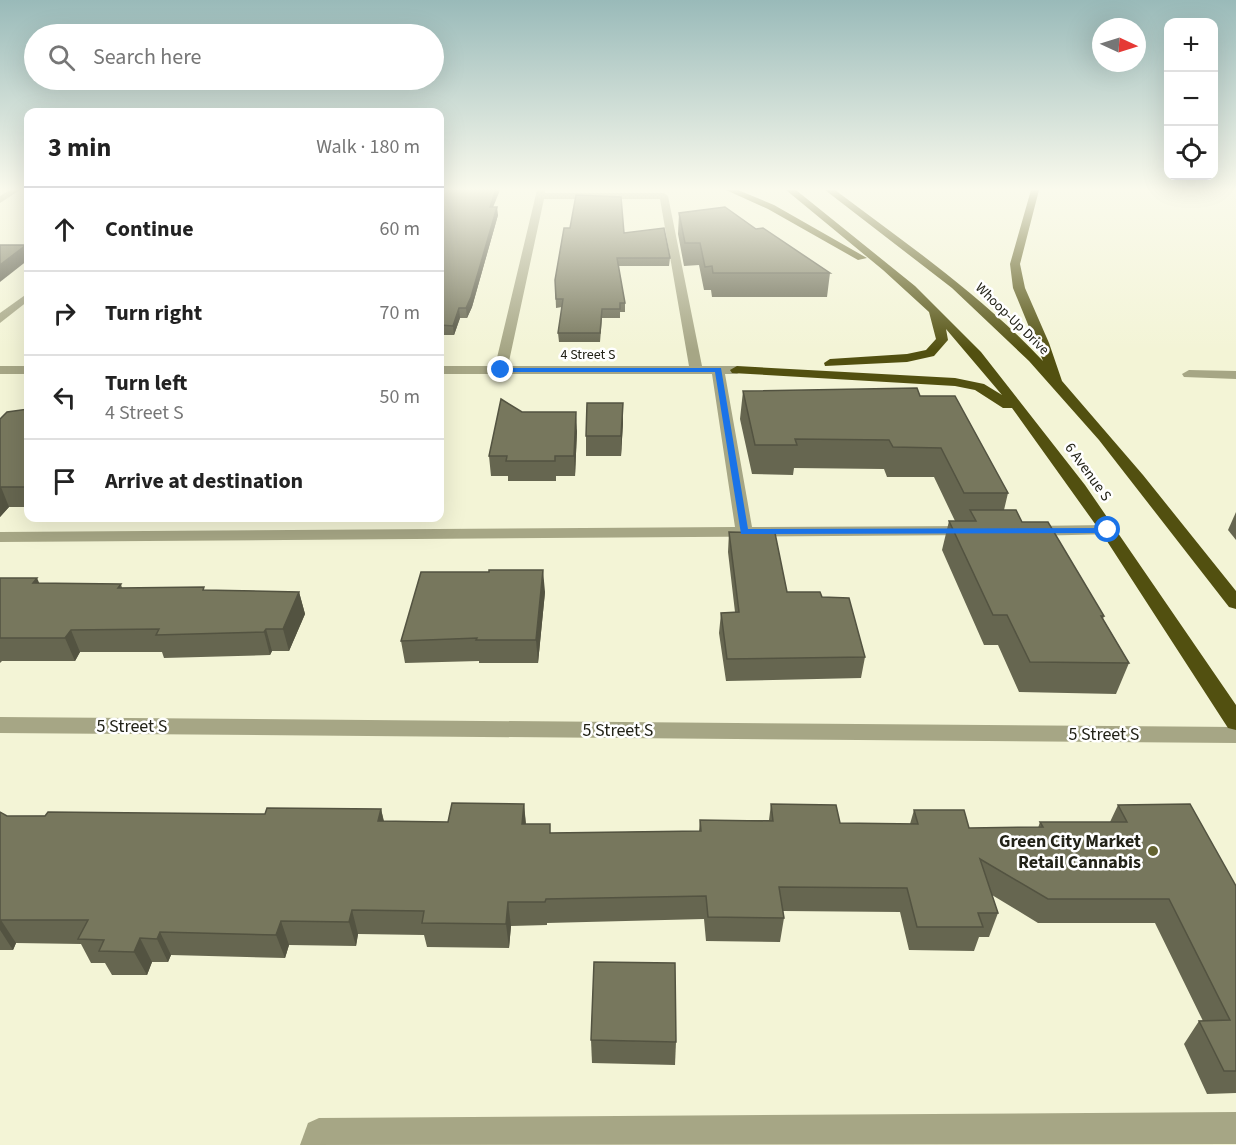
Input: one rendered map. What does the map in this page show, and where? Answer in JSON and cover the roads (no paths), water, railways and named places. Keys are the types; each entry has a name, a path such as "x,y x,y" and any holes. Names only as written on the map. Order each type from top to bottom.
{"highway":[{"path":"835,243 903,282"},
{"path":"737,370 877,361 930,353 942,340 936,314 903,282 856,243"},
{"name":"Whoop-Up Drive","path":"900,243 957,286 1057,384"},
{"path":"1021,243 1015,264 1019,288 1043,343 1057,384 1100,430 1236,603"},
{"name":"6 Avenue S","path":"936,314 977,356 1026,417 1108,530 1236,722"},
{"path":"737,370 955,382 979,387 1026,417"}],"street":[{"path":"501,370 530,243"},
{"path":"673,243 696,370"},
{"path":"0,319 24,299"},
{"path":"0,370 22,370"},
{"path":"0,382 22,370"},
{"name":"4 Street S","path":"444,370 737,370"},
{"path":"718,370 744,532"},
{"path":"1189,374 1236,375"},
{"path":"1014,531 1108,530"},
{"path":"0,537 991,531"},
{"name":"5 Street S","path":"0,725 1236,735"},
{"path":"316,1145 319,1134 1236,1128"}],"place":[{"name":"Green City Market Retail Cannabis","path":"1153,851"}]}
